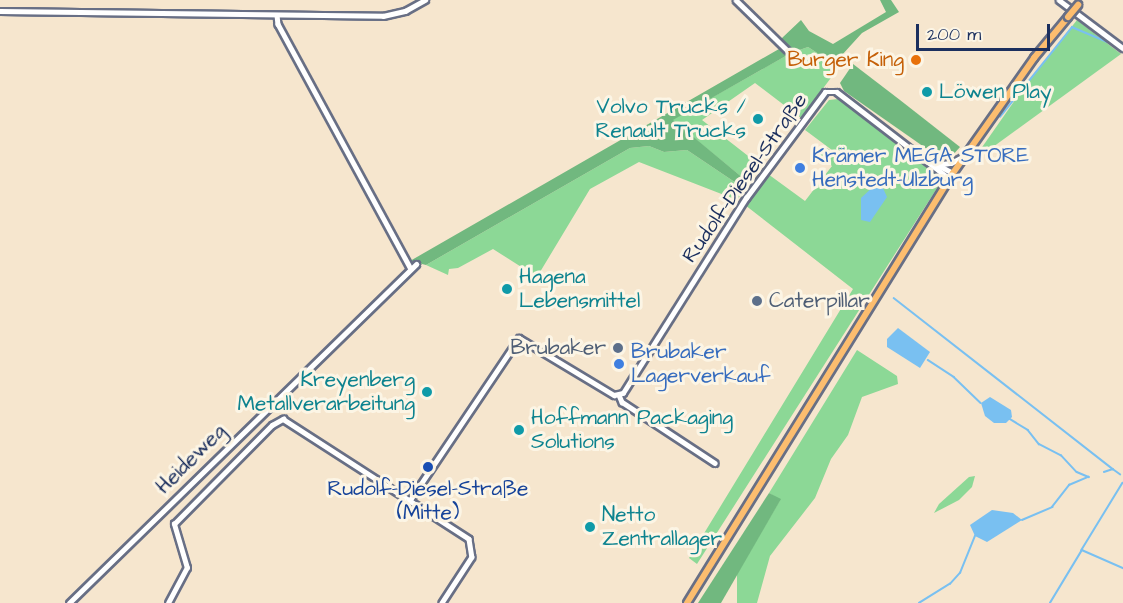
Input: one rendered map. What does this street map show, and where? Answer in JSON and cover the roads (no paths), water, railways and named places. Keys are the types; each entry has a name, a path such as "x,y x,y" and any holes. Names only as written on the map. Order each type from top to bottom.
{"main road":[{"path":"687,603 952,176 1034,58 1080,3"}],"street":[{"path":"0,11 383,16 405,11 424,0"},
{"path":"736,0 787,50"},
{"path":"1059,0 1123,48"},
{"path":"277,15 278,24 410,267"},
{"name":"Rudolf-Diesel-Straße","path":"619,395 746,198 825,92 837,92 952,176"},
{"path":"936,165 948,164 966,155"},
{"name":"Heideweg","path":"69,603 410,267 416,264"},
{"path":"410,500 519,338 619,395 622,402 715,463"},
{"path":"168,603 187,568 174,524 279,420 287,420 464,534 473,547 472,557 442,603"}],"water":[{"path":"875,185 882,186 887,197 870,222 861,220 861,198"},
{"path":"898,328 930,352 920,368 887,347 887,339"},
{"path":"990,397 1011,410 1012,417 1006,423 994,423 985,416 981,403"},
{"path":"992,510 1013,513 1022,520 987,542 975,536 970,525"}],"waterway":[{"path":"1000,117 1072,27 1117,46"},
{"path":"894,298 1113,469"},
{"path":"928,360 954,377 981,403"},
{"path":"1010,419 1028,430 1039,444 1061,455 1077,472 1089,477"},
{"path":"1104,472 1113,469 1120,474"},
{"path":"1022,520 1052,507 1069,485 1088,477"},
{"path":"1123,483 1082,550 1123,568"},
{"path":"919,603 950,584 960,573 975,536"},
{"path":"1050,603 1082,550"}],"place":[{"name":"Burger King","path":"916,60"},
{"name":"Löwen Play","path":"927,92"},
{"name":"Volvo Trucks / Renault Trucks","path":"758,119"},
{"name":"Krämer MEGA STORE Henstedt-Ulzburg","path":"800,168"},
{"name":"Hagena Lebensmittel","path":"507,289"},
{"name":"Caterpillar","path":"757,301"},
{"name":"Brubaker","path":"618,348"},
{"name":"Brubaker Lagerverkauf","path":"619,364"},
{"name":"Kreyenberg Metallverarbeitung","path":"427,392"},
{"name":"Hoffmann Packaging Solutions","path":"519,430"},
{"name":"Rudolf-Diesel-Straße (Mitte)","path":"428,467"},
{"name":"Netto Zentrallager","path":"590,527"}]}
